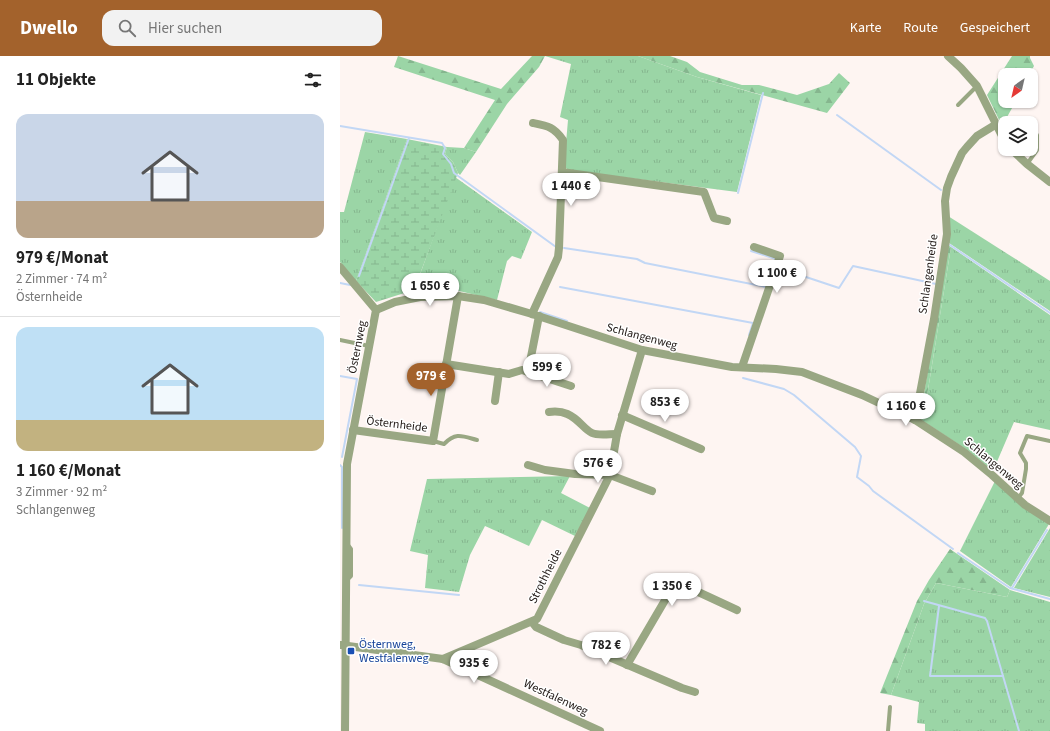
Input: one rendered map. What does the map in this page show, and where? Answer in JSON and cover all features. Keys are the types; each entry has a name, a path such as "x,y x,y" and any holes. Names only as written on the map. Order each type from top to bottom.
{"street":[{"path":"948,56 977,86 998,130"},
{"path":"528,372 536,315 558,257 563,140 557,131 544,125 533,123"},
{"name":"Schlangenheide","path":"915,420 934,319 947,234 945,200 947,188 951,177 967,147 977,136 995,125"},
{"path":"1018,156 1050,182"},
{"path":"562,172 704,192 714,218 726,221"},
{"path":"742,367 780,256 754,247"},
{"name":"Östernweg","path":"340,267 376,310 346,464 346,543 343,646 345,731"},
{"name":"Schlangenweg","path":"376,310 395,302 420,297 458,296 484,300 536,315 642,350 732,367 802,372 862,395 915,420 964,452 1017,498 1050,521"},
{"name":"Östernheide","path":"353,430 433,440 458,296"},
{"name":"Strothheide","path":"443,658 537,619 610,475 617,434 642,350"},
{"path":"446,364 509,374 522,370 571,386"},
{"path":"494,401 499,372"},
{"path":"549,412 558,411 574,416 590,432 595,434 617,434"},
{"path":"622,415 701,449"},
{"path":"528,465 545,470 575,474 610,475 652,491"},
{"path":"627,665 671,590 676,585 681,584 736,610"},
{"path":"532,622 536,627 564,640 581,645 682,688 695,692"},
{"name":"Westfalenweg","path":"343,646 443,658 600,731"}],"lane":[{"path":"958,105 977,86"},
{"path":"1027,164 1033,156"},
{"path":"340,340 369,346"},
{"path":"433,440 444,444 451,438 460,436 477,440"},
{"path":"1017,498 1022,493 1026,469 1026,463 1020,454 1027,436 1050,441"},
{"path":"888,731 890,707"}],"green space":[{"path":"398,56 501,89 532,56 545,56 539,67 507,104 476,152 464,148 495,100 394,67"},
{"path":"545,56 638,56 697,77 761,95 737,192 568,170 564,166 568,120 560,117 571,64"},
{"path":"638,56 670,56 687,62 700,72 742,85 759,85 797,95 829,84 839,73 850,83 827,113 697,77"},
{"path":"1012,56 1030,56 1034,66 1033,68 1004,68"},
{"path":"998,78 998,108 1012,108 1008,116 998,116 998,118 987,95"},
{"path":"365,132 407,139 356,281 340,262 340,212 344,212"},
{"path":"407,139 447,147 445,154 453,162 458,173 414,290 376,302 356,281"},
{"path":"447,147 464,148 476,152 460,175 453,162 445,154"},
{"path":"455,177 532,232 521,259 512,256 507,261 497,300 451,290 413,294"},
{"path":"948,216 1050,281 1050,311 949,243"},
{"path":"948,245 951,247 923,421 920,419"},
{"path":"951,247 1050,315 1050,430 1014,422 993,471 966,449 923,421"},
{"path":"570,476 561,493 590,508 575,536 542,520 529,546 485,526 470,555 459,592 425,588 428,555 410,551 427,479"},
{"path":"995,481 1049,524 1011,587 960,551"},
{"path":"1050,528 1050,597 1014,588"},
{"path":"950,549 1010,590 1007,597 936,583 924,604 891,695 880,693 917,601"},
{"path":"936,583 1007,597 1010,590 1050,602 1050,731 925,731 925,724 917,723 919,702 891,695 924,604"}],"waterway":[{"path":"738,193 763,93"},
{"path":"837,115 941,190"},
{"path":"340,126 442,143 445,148 443,154 451,164 454,173 556,247"},
{"path":"359,276 409,138"},
{"path":"950,245 1050,313"},
{"path":"564,248 637,259 645,263 766,287"},
{"path":"751,251 776,260"},
{"path":"779,268 839,288 853,266 936,284"},
{"path":"340,283 350,285"},
{"path":"560,287 753,323 749,335"},
{"path":"540,312 567,321"},
{"path":"340,376 357,379 342,457"},
{"path":"743,378 784,389 794,395 855,447 861,456 857,477 873,491 953,549"},
{"path":"340,465 342,467 342,528"},
{"path":"1012,588 1047,530"},
{"path":"958,553 1010,588 1050,599"},
{"path":"359,585 459,595"},
{"path":"924,601 985,618 1019,731"},
{"path":"939,606 930,676 1003,676"}],"place":[{"name":"Östernweg, Westfalenweg","path":"351,651"}]}
